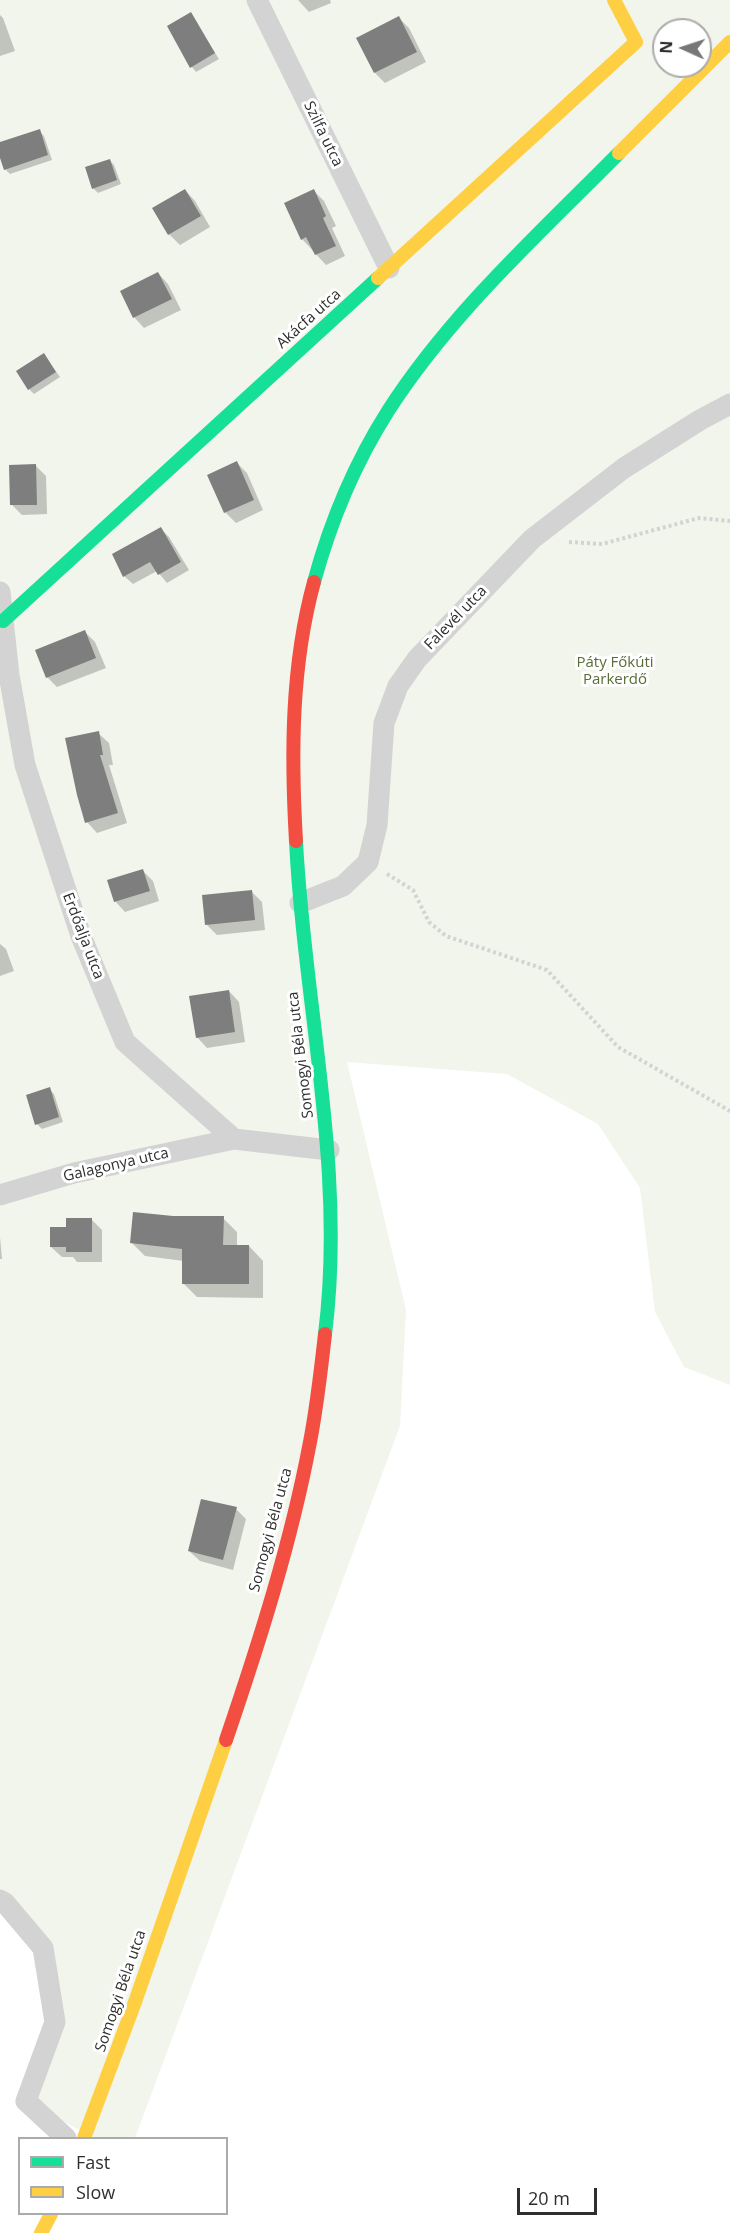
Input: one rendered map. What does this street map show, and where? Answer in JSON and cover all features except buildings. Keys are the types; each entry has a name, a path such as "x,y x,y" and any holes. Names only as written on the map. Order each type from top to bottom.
{"main road":[{"name":"Akácfa utca","path":"3,621 636,42 614,0"},
{"name":"Somogyi Béla utca","path":"85,2137 198,1824 243,1689 284,1552 311,1440 327,1322 331,1221 329,1150 300,903 293,811 292,725 301,633 318,564 346,492 390,408 483,290 730,42"},
{"path":"41,2233 50,2215"}],"street":[{"name":"Szilfa utca","path":"257,0 389,268"},
{"name":"Falevél utca","path":"368,862 377,825 384,723 398,686 417,658 532,539 624,468 700,420 730,404"},
{"name":"Erdőalja utca","path":"0,592 9,675 25,765 81,936 125,1042 234,1139"},
{"path":"300,903 343,886 368,862"},
{"path":"234,1139 329,1150"},
{"name":"Galagonya utca","path":"0,1195 74,1173 234,1139"},
{"path":"0,1900 43,1948 56,2022 26,2101 64,2137"}],"path":[{"path":"532,539 602,544 699,518 730,521"},
{"path":"368,862 413,890 429,922 446,936 547,970 618,1047 730,1111"}],"green space":[{"name":"Páty Főkúti Parkerdő","path":"0,0 730,0 730,1385 684,1367 655,1312 640,1188 598,1124 507,1074 347,1062 406,1310 400,1426 135,2137 92,2137 26,2101 55,2022 43,1948 0,1900"}],"traffic: fast":[{"path":"314,582 328,538 354,472 388,411 413,375 467,308 619,153"},
{"path":"3,621 378,278"},
{"path":"296,841 300,903 327,1149 330,1272 325,1334"}],"traffic: slow":[{"path":"378,278 636,42 614,0"},
{"path":"619,153 730,42"},
{"path":"84,2137 135,2002 226,1740"},
{"path":"41,2233 50,2215"}],"traffic: jam":[{"path":"296,841 293,776 294,711 301,646 314,582"},
{"path":"226,1740 262,1630 294,1518 319,1388 325,1334"}]}
